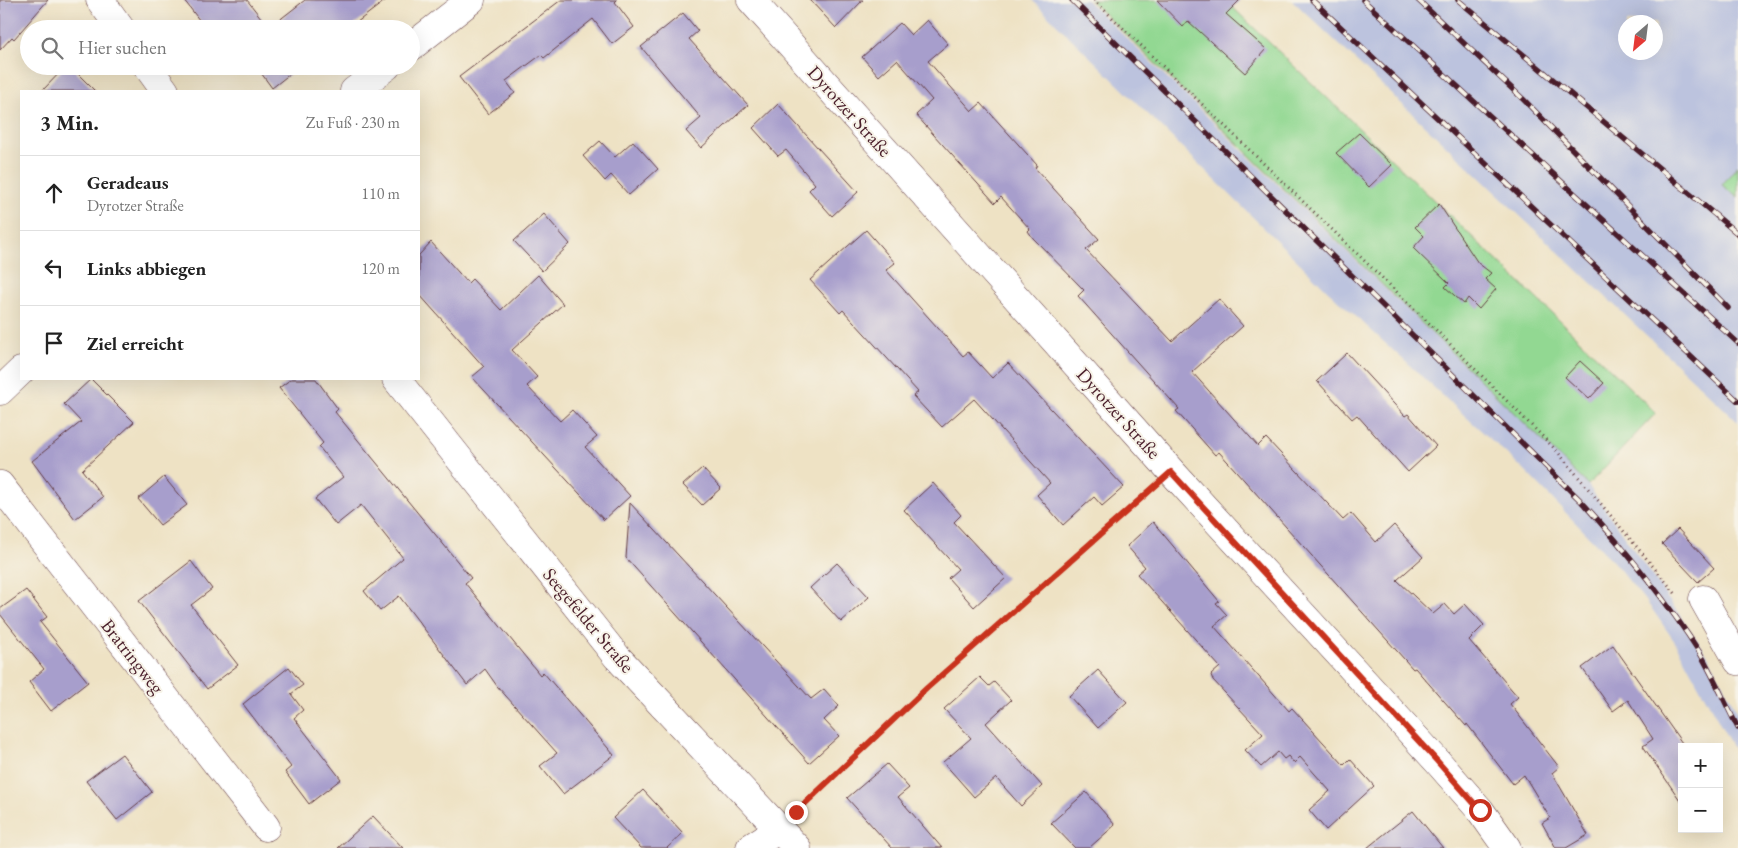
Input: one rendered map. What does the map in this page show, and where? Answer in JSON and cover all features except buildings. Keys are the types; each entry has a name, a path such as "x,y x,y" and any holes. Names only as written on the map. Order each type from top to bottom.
{"street":[{"path":"100,0 114,20"},
{"path":"420,40 472,0"},
{"name":"Dyrotzer Straße","path":"751,0 1171,472 1437,761 1480,810 1507,848"},
{"path":"153,75 164,90"},
{"path":"355,90 374,75"},
{"path":"0,391 20,372"},
{"name":"Seegefelder Straße","path":"397,380 617,656 788,838"},
{"name":"Bratringweg","path":"0,485 266,827"},
{"path":"1703,600 1738,661"},
{"path":"750,848 788,838"}],"path":[{"path":"1094,0 1422,316 1556,450 1688,608 1703,600"},
{"path":"788,838 927,688 1171,472"}],"shaded area":[{"path":"1032,0 1087,0 1588,485 1707,654 1738,713 1738,757 1675,642 1652,609 1611,559 1521,467 1328,291"},
{"path":"1292,0 1738,0 1738,165 1722,185 1738,198 1738,422"}],"green space":[{"path":"1090,0 1225,0 1656,413 1588,485"},
{"path":"1738,165 1738,198 1722,185"}],"railway":[{"path":"1072,0 1580,500 1643,574 1687,633 1705,662 1738,728"},
{"path":"1312,0 1738,401"},
{"path":"1363,0 1738,343"},
{"path":"1418,0 1523,99 1728,308"},
{"path":"1458,0 1738,234"}],"route":[{"path":"796,812 927,688 1171,472 1480,810"}]}
